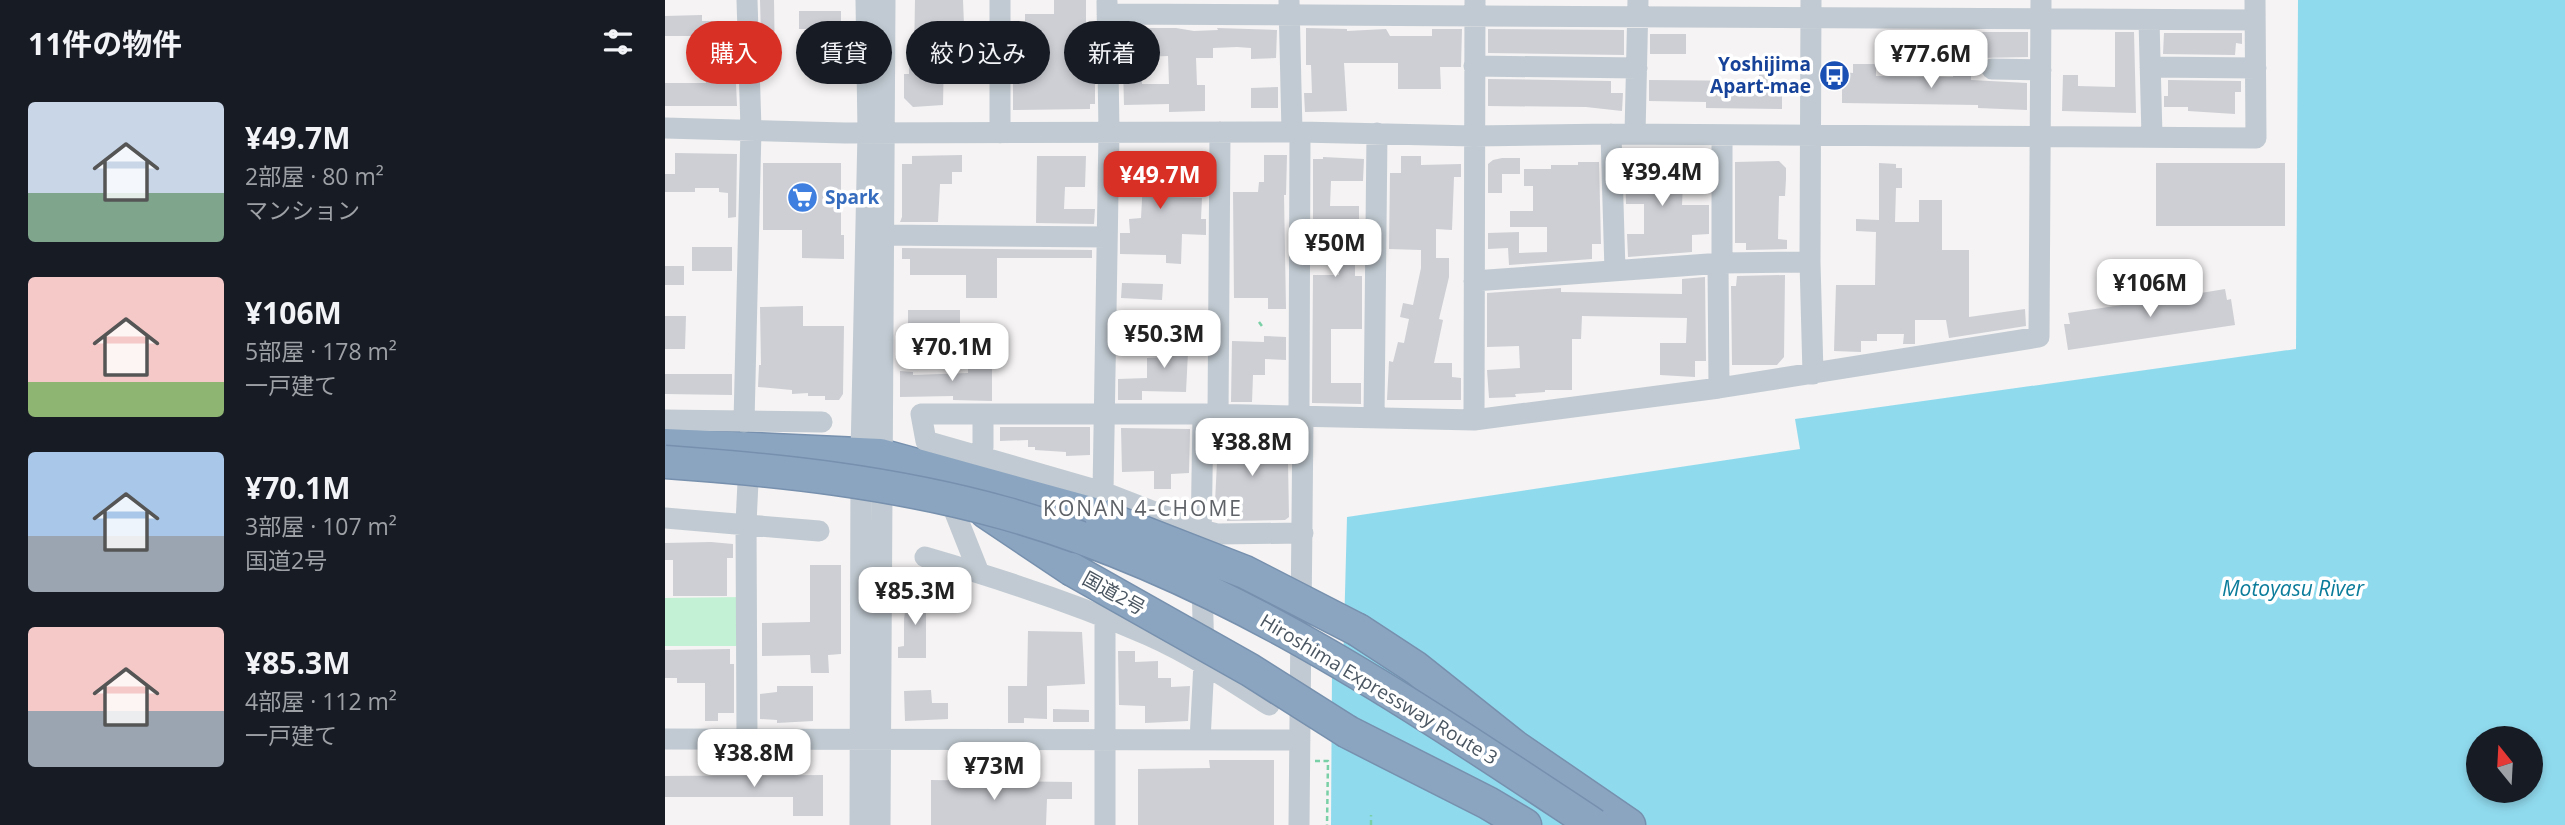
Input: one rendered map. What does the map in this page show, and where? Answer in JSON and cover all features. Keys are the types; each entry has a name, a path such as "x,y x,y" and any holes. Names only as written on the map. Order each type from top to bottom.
{"highway":[{"name":"国道2号","path":"665,445 871,454 939,477 1102,504 1245,572 1358,630 1416,668 1514,746 1629,825"},
{"name":"Hiroshima Expressway Route 3","path":"665,463 779,470 888,486 1004,513 1092,542 1249,610 1321,650 1399,697 1594,825"},
{"name":"国道2号","path":"939,477 1071,569 1250,670 1349,732 1488,803 1525,825"}],"street":[{"path":"744,422 751,129 747,0"},
{"path":"866,0 882,235 871,454"},
{"path":"860,825 870,740 871,454 877,132 885,0"},
{"path":"1000,0 1000,132"},
{"path":"665,128 877,132 1000,132 1109,132 1296,132 1474,135 1810,134 2256,138 2255,10 2148,20 2041,10 1107,7 1109,132 1102,504"},
{"path":"1289,7 1296,132 1299,408 1303,417 1299,825"},
{"path":"1474,8 1474,420"},
{"path":"1635,134 1638,8"},
{"path":"1811,9 1810,262 1813,374"},
{"path":"1303,533 1217,534 1102,504 971,454 926,441 922,414 1211,415 1474,420 1719,388 2039,337 2041,10"},
{"path":"2148,20 2152,137"},
{"path":"1474,66 1637,68"},
{"path":"2150,67 2256,68"},
{"path":"1992,69 2041,70"},
{"path":"1200,740 1203,663 1201,530 1211,415 1220,132"},
{"path":"1374,418 1377,133"},
{"path":"1611,134 1615,271"},
{"path":"1719,388 1722,135"},
{"path":"882,235 1107,237"},
{"path":"1473,281 1720,263 1810,262"},
{"path":"979,573 939,477 983,447 983,414"},
{"path":"665,420 822,422"},
{"path":"744,422 759,429 773,449 755,460 748,482 747,740"},
{"path":"665,518 819,531"},
{"path":"925,557 1065,600 1149,636 1203,663 1269,705"},
{"path":"1105,619 1105,825"},
{"path":"665,739 1300,740"},
{"path":"870,740 880,825"}],"path":[{"path":"1259,322 1264,329"},
{"path":"1308,761 1328,761 1327,825"},
{"path":"1371,815 1371,825"}],"green space":[{"path":"743,597 743,646 665,646 665,598"}],"water":[{"name":"Motoyasu River","path":"2298,0 2565,0 2565,825 1331,825 1332,671 1343,669 1347,517 1800,449 1795,419 2296,349"}],"building":[{"path":"760,0 774,0 774,21 761,21"},
{"path":"915,0 963,0 964,21 915,21"},
{"path":"1054,0 1086,0 1086,21 1064,21 1064,84 1095,84 1095,104 1090,104 1090,109 1013,110 1013,84 1050,84 1050,21 1025,21 1025,14 1054,14"},
{"path":"799,11 841,11 841,21 799,21"},
{"path":"702,15 702,21 686,21 686,36 665,36 665,16"},
{"path":"1160,28 1194,31 1218,30 1217,28 1277,30 1276,58 1251,59 1251,48 1237,47 1213,48 1213,58 1196,58 1197,85 1205,85 1205,111 1169,112 1169,104 1124,105 1123,84 1169,84 1168,56 1160,56"},
{"path":"1306,28 1347,31 1386,29 1390,36 1432,36 1432,29 1462,29 1461,67 1440,67 1441,89 1398,89 1398,63 1344,63 1347,111 1305,112 1304,93 1312,93 1311,65 1306,65"},
{"path":"1488,29 1624,30 1624,55 1488,53"},
{"path":"1978,32 2028,32 2028,57 1978,58"},
{"path":"2115,32 2134,32 2136,113 2062,111 2063,75 2078,75 2078,86 2115,87"},
{"path":"2164,33 2242,33 2242,44 2236,43 2235,55 2163,54"},
{"path":"1650,34 1686,34 1686,54 1650,54"},
{"path":"1853,64 1876,64 1876,76 1953,77 1954,70 1971,70 1971,80 2027,83 2027,110 1978,108 1978,105 1842,103 1842,72 1853,73"},
{"path":"1759,67 1771,67 1770,81 1782,81 1782,109 1706,108 1706,102 1649,101 1649,80 1759,81"},
{"path":"904,74 906,84 943,84 943,105 913,107 904,98"},
{"path":"1488,79 1611,81 1611,93 1623,93 1622,111 1586,107 1488,106"},
{"path":"2168,80 2241,81 2241,92 2235,92 2235,114 2188,111 2188,107 2164,107 2164,96 2168,96"},
{"path":"665,83 736,84 737,106 665,106"},
{"path":"1278,87 1278,108 1251,108 1251,88"},
{"path":"675,153 737,154 736,217 728,218 728,193 719,192 719,188 695,188 695,192 665,192 665,174 675,174"},
{"path":"962,155 962,172 952,172 952,184 940,184 938,222 900,222 902,164 912,164 912,156"},
{"path":"1126,155 1175,156 1173,197 1202,198 1201,219 1206,219 1206,235 1182,234 1181,264 1166,263 1166,255 1120,254 1120,233 1130,233 1129,219 1141,218 1143,182 1125,182"},
{"path":"1264,155 1287,155 1284,195 1286,309 1268,309 1268,298 1234,298 1233,192 1258,192 1259,182 1264,182"},
{"path":"1037,156 1086,156 1085,187 1065,187 1064,209 1095,209 1094,224 1036,223"},
{"path":"1401,156 1421,156 1421,165 1461,164 1461,177 1454,177 1452,230 1436,229 1436,258 1449,258 1449,277 1439,319 1443,320 1434,363 1452,363 1452,377 1461,378 1461,400 1387,400 1389,361 1393,362 1398,342 1404,343 1409,319 1400,317 1403,303 1413,305 1421,268 1421,250 1389,249 1390,173 1401,173"},
{"path":"1502,158 1520,158 1520,174 1502,174 1502,193 1488,193 1488,164"},
{"path":"1625,158 1684,160 1682,205 1709,205 1709,234 1692,235 1692,252 1628,257 1627,234 1644,234 1644,204 1626,204"},
{"path":"1313,159 1364,159 1363,181 1331,181 1330,206 1359,206 1359,251 1355,251 1355,276 1362,276 1362,329 1331,329 1331,383 1361,383 1361,404 1312,403 1313,275 1339,275 1339,231 1313,230"},
{"path":"1779,161 1786,168 1786,179 1785,196 1779,196 1778,239 1787,240 1787,249 1746,250 1746,243 1735,243 1735,162"},
{"path":"1578,162 1599,162 1601,244 1592,244 1592,259 1509,265 1508,248 1488,249 1488,233 1519,232 1519,253 1547,252 1547,227 1510,227 1510,211 1533,211 1533,186 1524,186 1524,169 1551,169 1551,165 1578,165"},
{"name":"Spark","path":"763,163 841,163 841,235 844,235 844,259 802,258 802,230 763,230"},
{"path":"1879,163 1896,164 1896,168 1902,168 1902,188 1896,188 1895,222 1919,222 1919,200 1942,200 1942,250 1969,250 1969,317 2025,309 2026,326 1949,338 1946,320 1915,320 1915,344 1903,344 1904,334 1877,334 1877,341 1861,341 1861,352 1834,351 1836,285 1875,285 1876,232 1856,231 1856,219 1879,220"},
{"path":"2156,163 2285,163 2285,226 2156,226"},
{"path":"692,247 732,247 732,271 692,271"},
{"path":"902,248 1092,250 1092,258 997,258 997,298 966,298 966,275 910,275 910,259 902,259"},
{"path":"665,266 684,266 684,285 665,285"},
{"path":"1785,275 1784,357 1777,365 1732,365 1731,286 1736,286 1737,276"},
{"path":"1705,277 1706,361 1695,361 1695,377 1660,375 1660,343 1686,343 1687,318 1582,316 1581,339 1572,339 1572,390 1545,390 1515,394 1516,397 1489,398 1487,370 1520,368 1519,346 1487,347 1487,293 1561,288 1561,292 1682,294 1682,279"},
{"path":"1122,283 1163,284 1162,300 1121,298"},
{"path":"2200,286 2201,293 2225,289 2227,300 2231,299 2235,325 2068,350 2064,324 2070,324 2068,313 2176,297 2175,289"},
{"path":"803,306 803,326 844,326 843,394 839,400 825,400 825,396 808,396 808,393 792,394 792,390 758,387 761,365 760,307"},
{"path":"908,310 960,310 960,344 908,344"},
{"path":"665,316 686,316 685,349 665,349"},
{"path":"1168,336 1205,336 1205,352 1188,352 1186,392 1142,391 1142,400 1118,400 1118,379 1147,378 1147,358 1169,357"},
{"path":"1264,336 1286,337 1286,360 1265,359 1265,375 1253,375 1252,402 1231,402 1232,341 1264,342"},
{"path":"968,359 992,359 992,401 953,400 953,396 900,397 900,371 913,372 913,375 968,373"},
{"path":"665,374 732,374 732,395 665,394"},
{"path":"1000,427 1090,427 1090,455 1066,456 1066,452 1035,450 1035,447 1028,447 1028,440 1000,441"},
{"path":"1121,428 1190,429 1189,473 1171,474 1171,489 1154,489 1154,471 1122,472"},
{"path":"1221,431 1276,432 1275,463 1288,463 1289,517 1285,520 1227,521 1228,502 1215,502 1217,462 1221,462"},
{"path":"665,543 733,544 733,558 727,558 727,596 673,596 673,560 665,560"},
{"path":"810,565 841,565 841,654 828,655 829,673 811,673 810,655 762,656 762,623 810,622"},
{"path":"908,591 926,591 926,658 898,658 898,647 904,646"},
{"path":"1028,631 1082,632 1085,684 1047,686 1047,719 1024,718 1024,723 1008,723 1008,686 1027,686"},
{"path":"730,649 730,664 734,664 734,713 718,713 718,721 705,721 705,683 677,683 677,678 665,678 665,650"},
{"path":"1118,651 1135,651 1135,662 1158,661 1158,678 1171,678 1171,687 1190,686 1188,721 1145,723 1145,706 1119,705"},
{"path":"777,686 813,686 813,721 777,723 777,720 760,719 760,694 777,692"},
{"path":"931,690 932,703 948,703 948,719 905,721 904,691"},
{"path":"1053,709 1089,710 1089,722 1053,722"},
{"path":"1209,760 1274,760 1274,825 1138,825 1138,769 1210,768"},
{"path":"823,775 823,816 793,816 793,797 665,797 665,776"},
{"path":"931,780 1072,782 1072,799 1047,799 1046,825 931,825"}],"place":[{"name":"Yoshijima Apart-mae","path":"1834,75"},
{"name":"Spark","path":"802,197"}],"district":[{"name":"KONAN 4-CHOME","path":"1143,508"}]}
